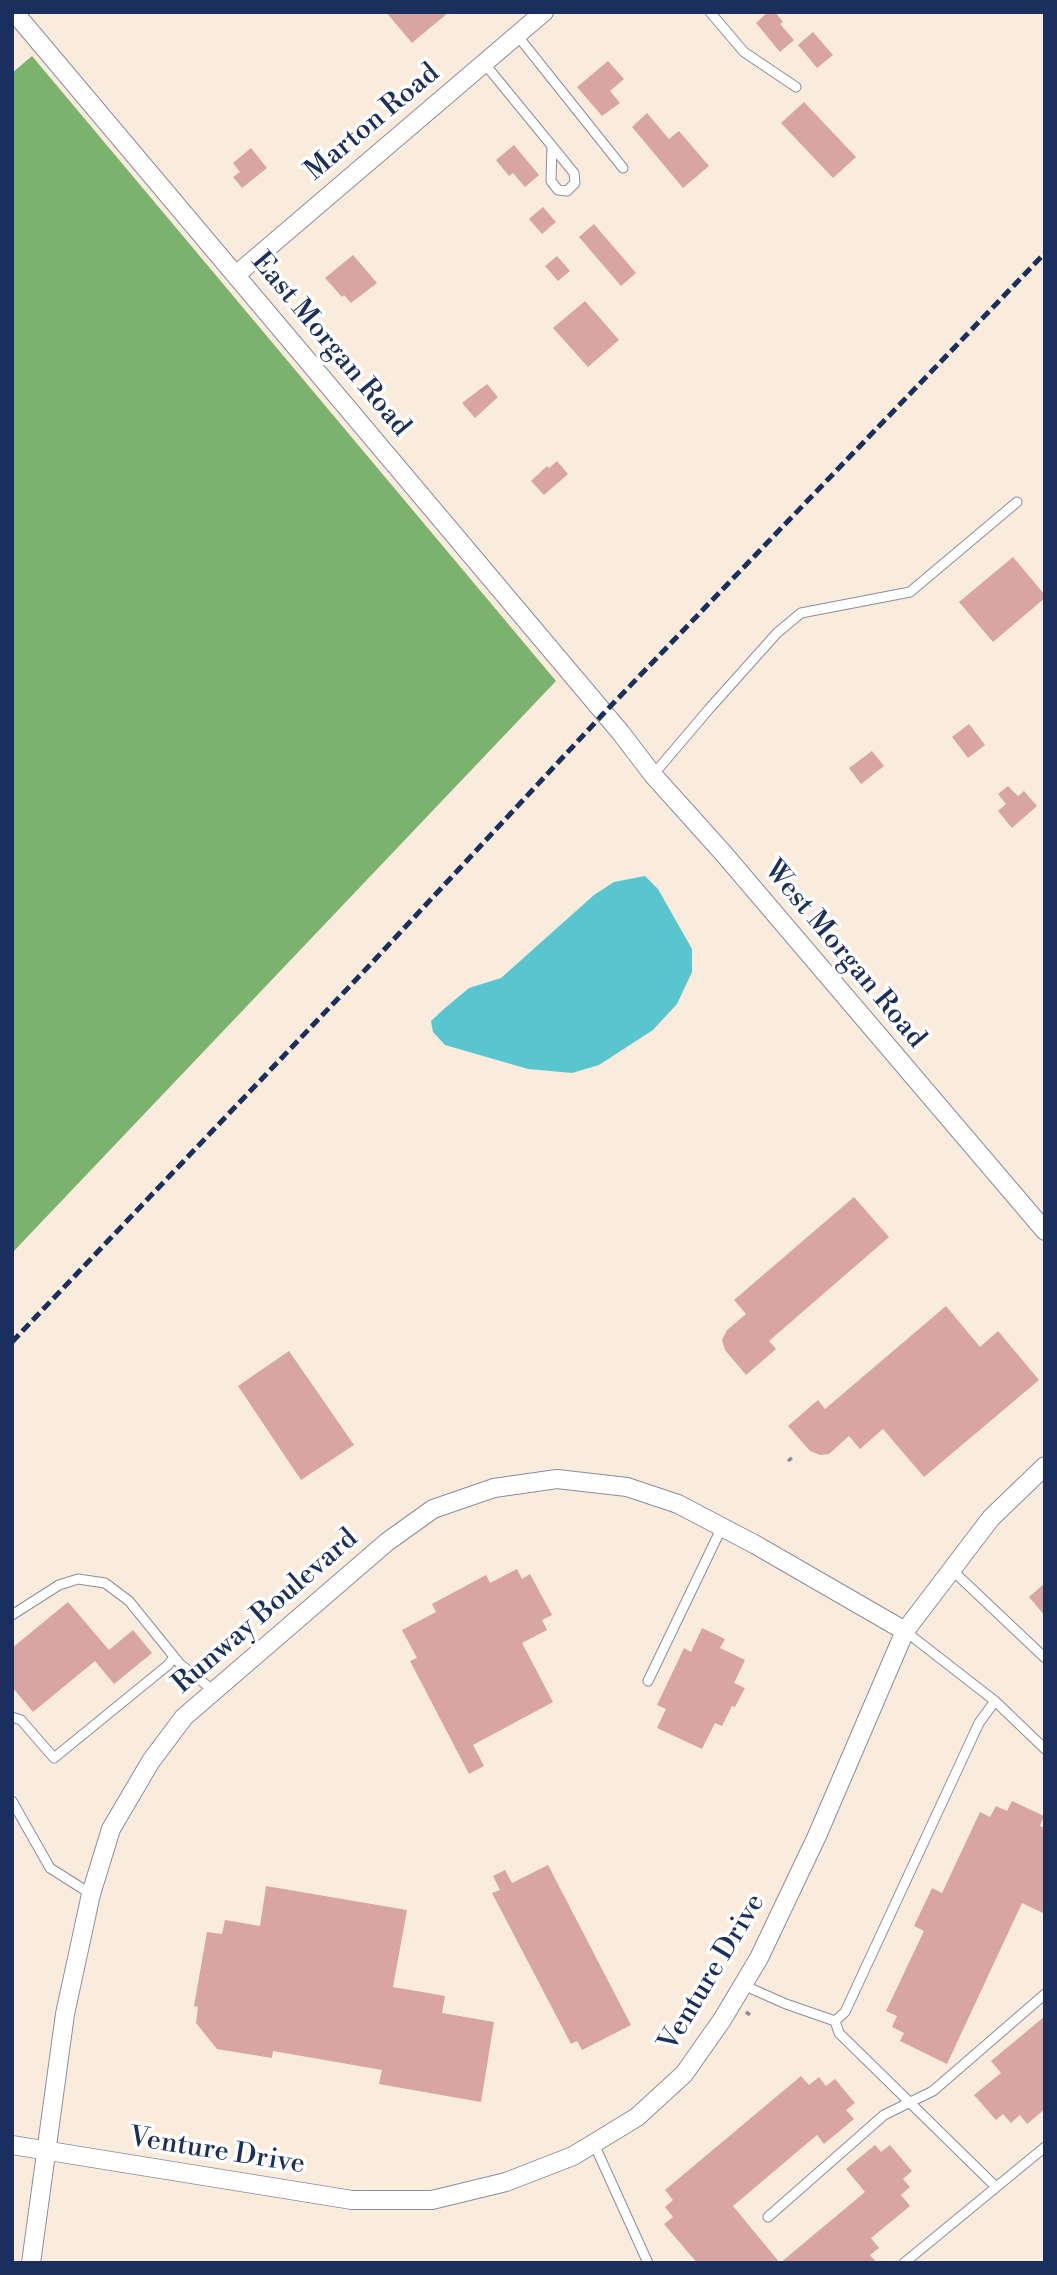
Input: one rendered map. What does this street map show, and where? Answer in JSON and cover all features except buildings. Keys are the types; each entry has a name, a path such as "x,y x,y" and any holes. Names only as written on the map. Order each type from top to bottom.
{"street":[{"name":"East Morgan Road","path":"14,12 604,713"},
{"name":"Marton Road","path":"237,274 544,12"},
{"name":"West Morgan Road","path":"604,713 653,775 724,854 1045,1231"},
{"name":"Venture Drive","path":"12,2145 352,2200 432,2200 506,2182 573,2157 637,2117 684,2074 722,2020 759,1958 817,1836 905,1631 991,1518 1045,1466"},
{"name":"Runway Boulevard","path":"31,2263 65,2014 91,1894 111,1829 151,1761 184,1717 404,1529 433,1509 494,1488 556,1479 626,1487 678,1504 756,1545 905,1631"}],"lane":[{"path":"710,12 744,52 796,87"},
{"path":"517,36 623,168"},
{"path":"484,63 552,146 573,173 575,183 567,191 558,190 551,181 552,146"},
{"path":"653,775 760,652 801,613 910,592 1017,502"},
{"path":"648,1681 722,1527"},
{"path":"951,1569 1045,1658"},
{"path":"12,1615 59,1585 78,1579 105,1583 129,1601 174,1657 214,1691"},
{"path":"905,1631 995,1701 1045,1749"},
{"path":"12,1717 21,1720 54,1758 168,1665 174,1657"},
{"path":"835,2021 845,2012 974,1733 995,1701"},
{"path":"12,1801 50,1868 91,1894"},
{"path":"743,1985 835,2021"},
{"path":"768,2217 884,2115 933,2091 1045,1994"},
{"path":"835,2021 839,2033 996,2187"},
{"path":"594,2144 648,2263"},
{"path":"904,2263 1045,2147"}],"path":[{"path":"788,1461 794,1456"}],"green space":[{"path":"32,56 556,681 12,1253 12,73"}],"water":[{"path":"645,876 658,889 692,949 692,972 677,1004 653,1030 599,1065 572,1073 528,1069 445,1045 433,1032 431,1021 445,1008 469,988 501,978 594,895 614,882"}],"railway":[{"path":"12,1342 368,967 604,713 1045,253"}]}
